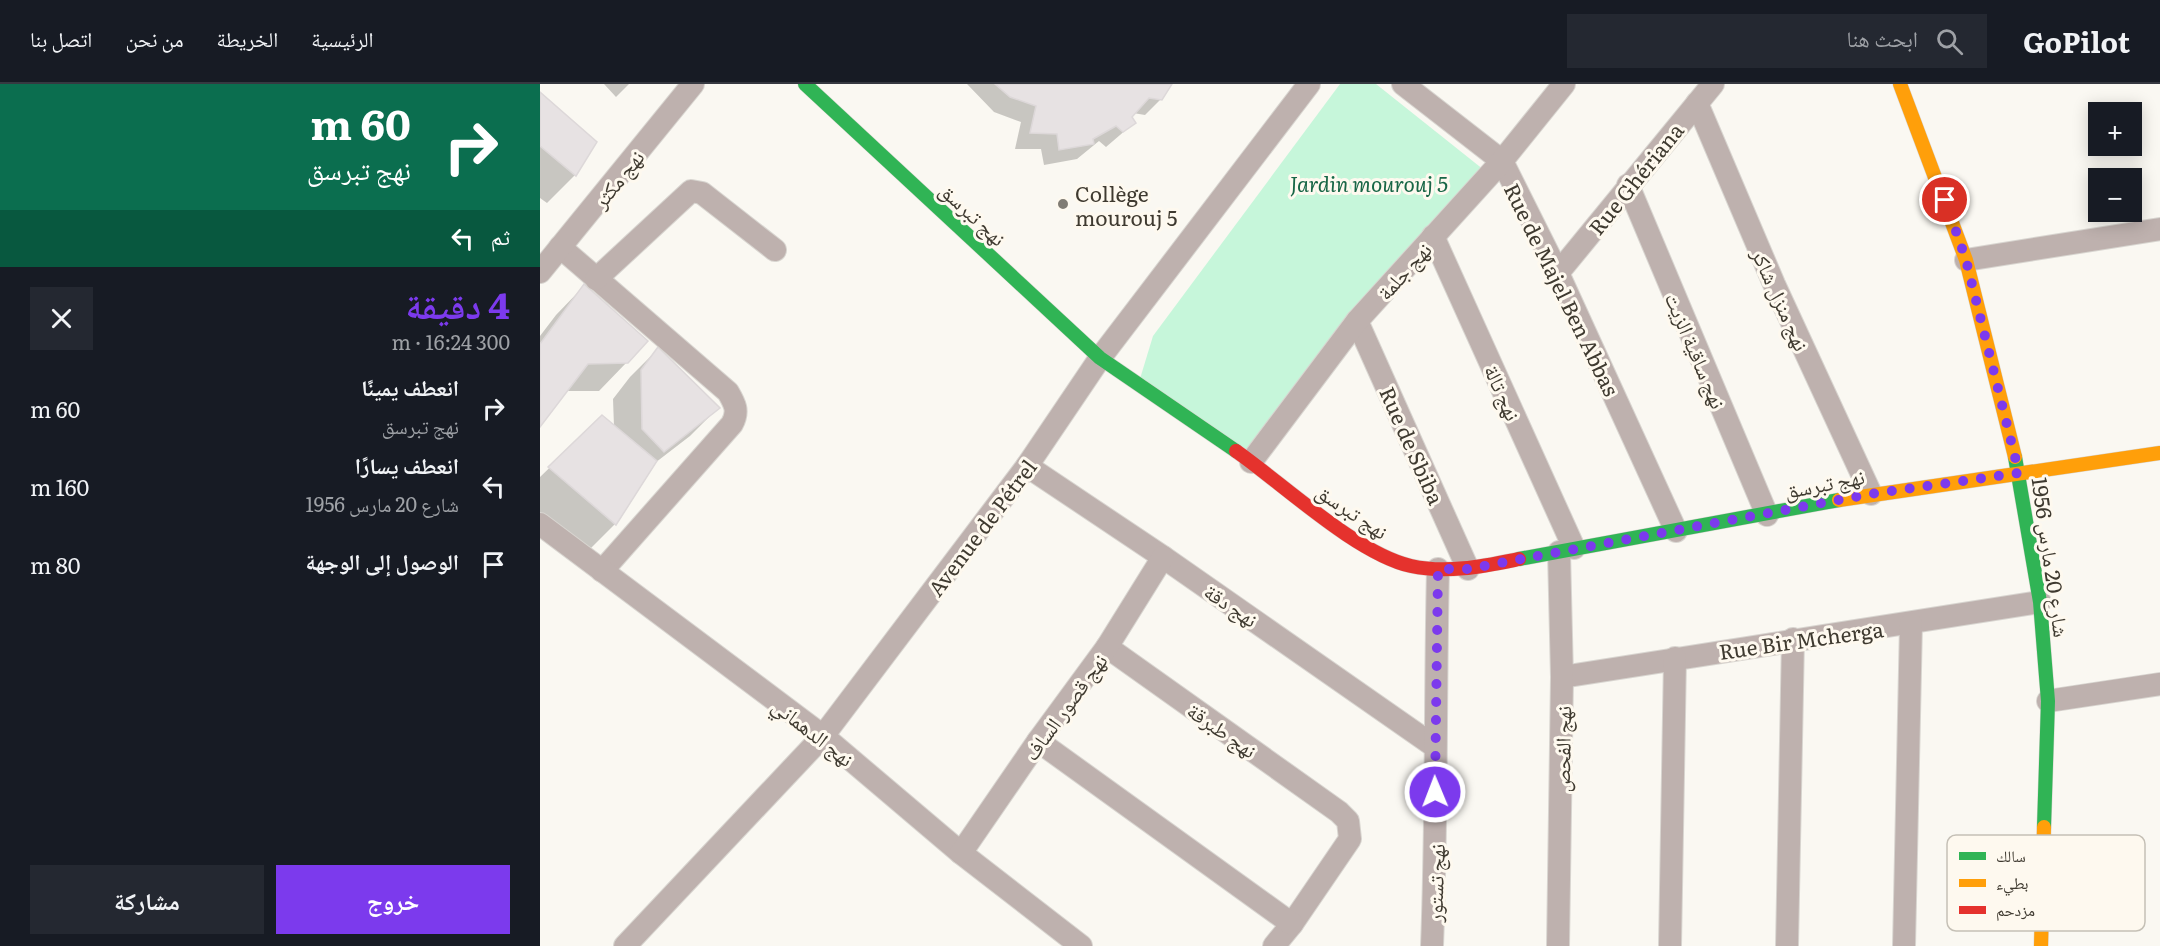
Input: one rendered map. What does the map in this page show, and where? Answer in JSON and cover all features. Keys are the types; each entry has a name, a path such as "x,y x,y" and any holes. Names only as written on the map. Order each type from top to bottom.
{"street":[{"name":"نهج مكثر","path":"540,272 693,84"},
{"name":"نهج تبرسق","path":"805,84 1100,358 1251,462 1363,545 1390,559 1412,566 1468,569 1871,494 2160,453"},
{"name":"Avenue de Pétrel","path":"625,946 823,736 1027,466 1100,358 1309,84"},
{"name":"Rue de Majel Ben Abbas","path":"1403,84 1502,161 1558,273 1677,531"},
{"name":"نهج جلمة","path":"1251,462 1357,321 1502,161 1564,84"},
{"name":"Rue Ghériana","path":"1558,273 1713,84"},
{"name":"شارع 20 مارس 1956","path":"1900,84 1966,260 2019,473 2040,602 2048,701 2044,835"},
{"name":"نهج منزل شاكر","path":"1697,103 1774,284 1871,494"},
{"name":"نهج ساقية الزيت","path":"1628,185 1767,515"},
{"path":"596,279 691,191 702,193 775,250"},
{"path":"1966,260 2160,229"},
{"name":"نهج تالة","path":"1433,236 1566,550"},
{"path":"560,248 728,392 735,403 737,415 732,424 602,571"},
{"name":"Rue de Sbiba","path":"1357,321 1468,569"},
{"name":"نهج دقة","path":"1027,466 1163,557 1434,746"},
{"name":"نهج الدهماني","path":"540,524 823,736 962,853 1081,946"},
{"name":"نهج الفحص","path":"1558,946 1566,550"},
{"name":"نهج قصور الساف","path":"962,853 1038,741 1107,647 1163,557"},
{"name":"نهج تستور","path":"1431,946 1436,838 1434,746 1438,569"},
{"name":"Rue Bir Mcherga","path":"1562,677 2040,602"},
{"path":"1904,946 1911,624"},
{"path":"1787,946 1793,639"},
{"name":"نهج طبرقة","path":"1107,647 1340,812 1348,821 1350,839 1292,924"},
{"path":"1670,946 1675,658"},
{"path":"2048,701 2160,684"},
{"path":"1038,741 1292,924 1274,946"},
{"name":"شارع 20 مارس 1956","path":"2041,931 2041,946"}],"green space":[{"name":"Jardin mourouj 5","path":"1340,84 1376,84 1484,170 1244,454 1139,382 1153,336"}],"building":[{"path":"995,84 1172,84 1162,100 1149,98 1132,117 1136,123 1123,132 1116,126 1093,139 1094,144 1059,150 1057,134 1030,133 1036,106 1010,97"},
{"path":"540,92 597,142 576,176 540,146"},
{"path":"584,284 648,341 628,363 588,364 540,427 540,344"},
{"path":"658,347 720,408 664,452 642,429 641,370"},
{"path":"602,415 657,461 616,525 548,467"}],"traffic: fast":[{"path":"805,84 1100,358 1236,451"},
{"path":"2015,457 2040,602 2048,701 2044,827"},
{"path":"1519,559 1839,500"}],"traffic: slow":[{"path":"1900,84 1966,260 2015,457"},
{"path":"1839,500 2160,453"},
{"path":"2044,827 2044,835"},
{"path":"2041,931 2041,946"}],"traffic: jam":[{"path":"1236,451 1344,533 1390,559 1411,566 1438,569 1465,568 1519,559"}],"place":[{"name":"Collège mourouj 5","path":"1063,204"}],"route":[{"path":"1435,792 1438,569 1468,569 1871,494 2019,473 1966,260 1945,200"}]}
